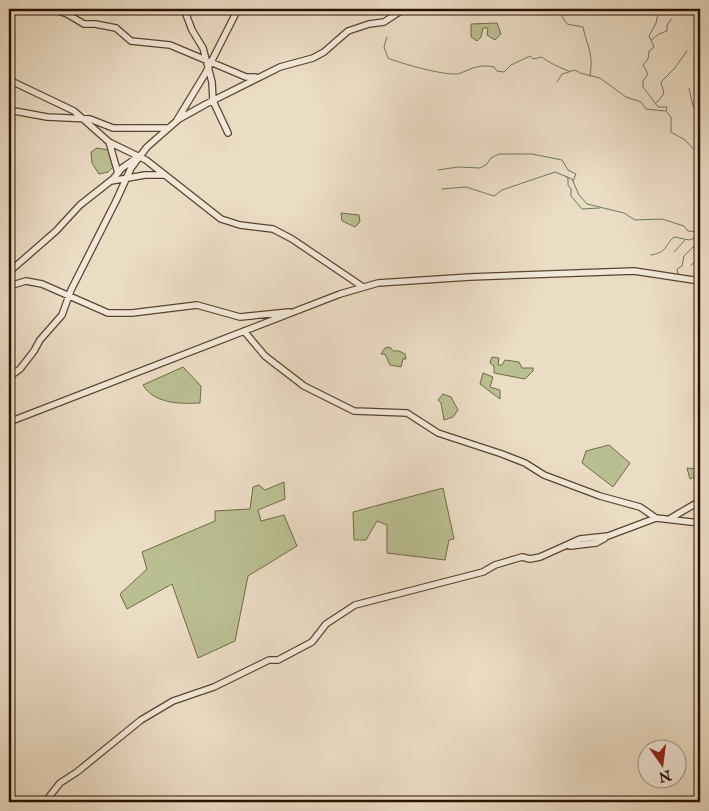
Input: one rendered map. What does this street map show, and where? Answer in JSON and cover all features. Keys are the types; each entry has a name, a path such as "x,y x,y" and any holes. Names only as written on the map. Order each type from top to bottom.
{"street":[{"path":"53,9 67,14 84,24 116,28 132,41 170,45 246,77 258,77"},
{"path":"184,9 209,63 212,100 228,133"},
{"path":"176,121 238,9"},
{"path":"9,272 56,231 80,205 111,181 125,165 139,156 176,121 258,77 280,67 313,58 324,52 348,32 369,24 384,22 404,9"},
{"path":"9,80 66,107 82,118 109,142 139,156 220,219 240,225 273,229 292,239 363,287"},
{"path":"9,110 56,118 82,118 113,128 168,128"},
{"path":"109,142 118,173"},
{"path":"9,377 20,369 40,340 62,315 69,296 139,156"},
{"path":"111,181 154,174 166,176"},
{"path":"10,421 296,311 378,283 416,279 634,271 700,281"},
{"path":"9,286 20,282 33,282 101,311 111,313 132,313 197,305 240,317 296,311"},
{"path":"244,331 265,356 304,386 354,411 407,413 438,433 526,463 544,475 600,496 640,507 656,518"},
{"path":"669,519 700,501"},
{"path":"46,802 60,783 77,772 141,720 173,701 214,686 269,660 278,660 312,642 326,624 355,606 484,572 495,565 522,557 530,559 540,558 580,539 608,536 656,518 700,523"}],"green space":[{"path":"497,23 501,34 495,40 487,35 488,28 483,28 481,37 477,41 471,37 471,24"},
{"path":"97,148 108,150 115,165 108,172 99,174 92,163 91,152"},
{"path":"341,213 359,215 360,222 355,227 342,221"},
{"path":"390,347 393,351 405,354 406,359 403,359 401,367 390,365 385,354 381,354 385,348"},
{"path":"492,357 499,358 498,365 502,365 505,360 519,362 522,368 533,368 533,371 525,379 494,373 494,366 490,363"},
{"path":"183,367 201,386 200,403 168,402 154,396 143,385"},
{"path":"483,373 493,377 490,387 500,390 500,399 480,384"},
{"path":"443,394 451,397 458,410 453,417 444,420 441,403 438,400"},
{"path":"609,445 630,463 613,487 582,463 586,451"},
{"path":"697,460 700,460 700,492 695,495 694,490 699,487 695,477 690,479 687,468 696,469"},
{"path":"284,482 285,499 258,510 261,521 284,515 297,546 248,576 235,641 198,658 172,584 127,609 120,594 147,569 142,552 215,521 215,511 250,509 253,487 259,485 265,490"},
{"path":"443,488 454,539 449,540 445,560 387,553 387,525 377,521 366,540 354,540 353,512"}],"waterway":[{"path":"557,9 567,24 583,27 591,56 590,76"},
{"path":"659,9 656,23 649,36 654,47 649,51 648,59 643,65 648,74 643,81 643,87 658,107 667,107 666,111 671,117 671,132 685,140 700,156"},
{"path":"651,40 667,31 667,26 671,19"},
{"path":"387,37 384,47 388,58 436,72 455,74 485,66 494,67 497,71 504,72 511,65 530,56 533,59 542,57 554,65 569,71"},
{"path":"656,103 664,94 661,82 674,69 687,51"},
{"path":"557,82 562,74 575,70 600,78 626,97 641,102 646,109 665,111"},
{"path":"689,88 693,106 700,120"},
{"path":"438,170 458,167 480,168 486,165 491,158 499,154 532,154 562,160 568,170 576,174 573,181"},
{"path":"442,189 466,187 494,196 502,190 555,172 572,179 579,195 587,204 624,213 635,220 662,219 684,226 688,231 700,232"},
{"path":"565,176 568,178 571,196 582,209 600,208"},
{"path":"651,255 663,250 674,237 689,240 700,236"},
{"path":"674,252 685,240"},
{"path":"678,274 677,269 682,266 684,256 693,247 700,248"},
{"path":"691,265 700,257"}]}
